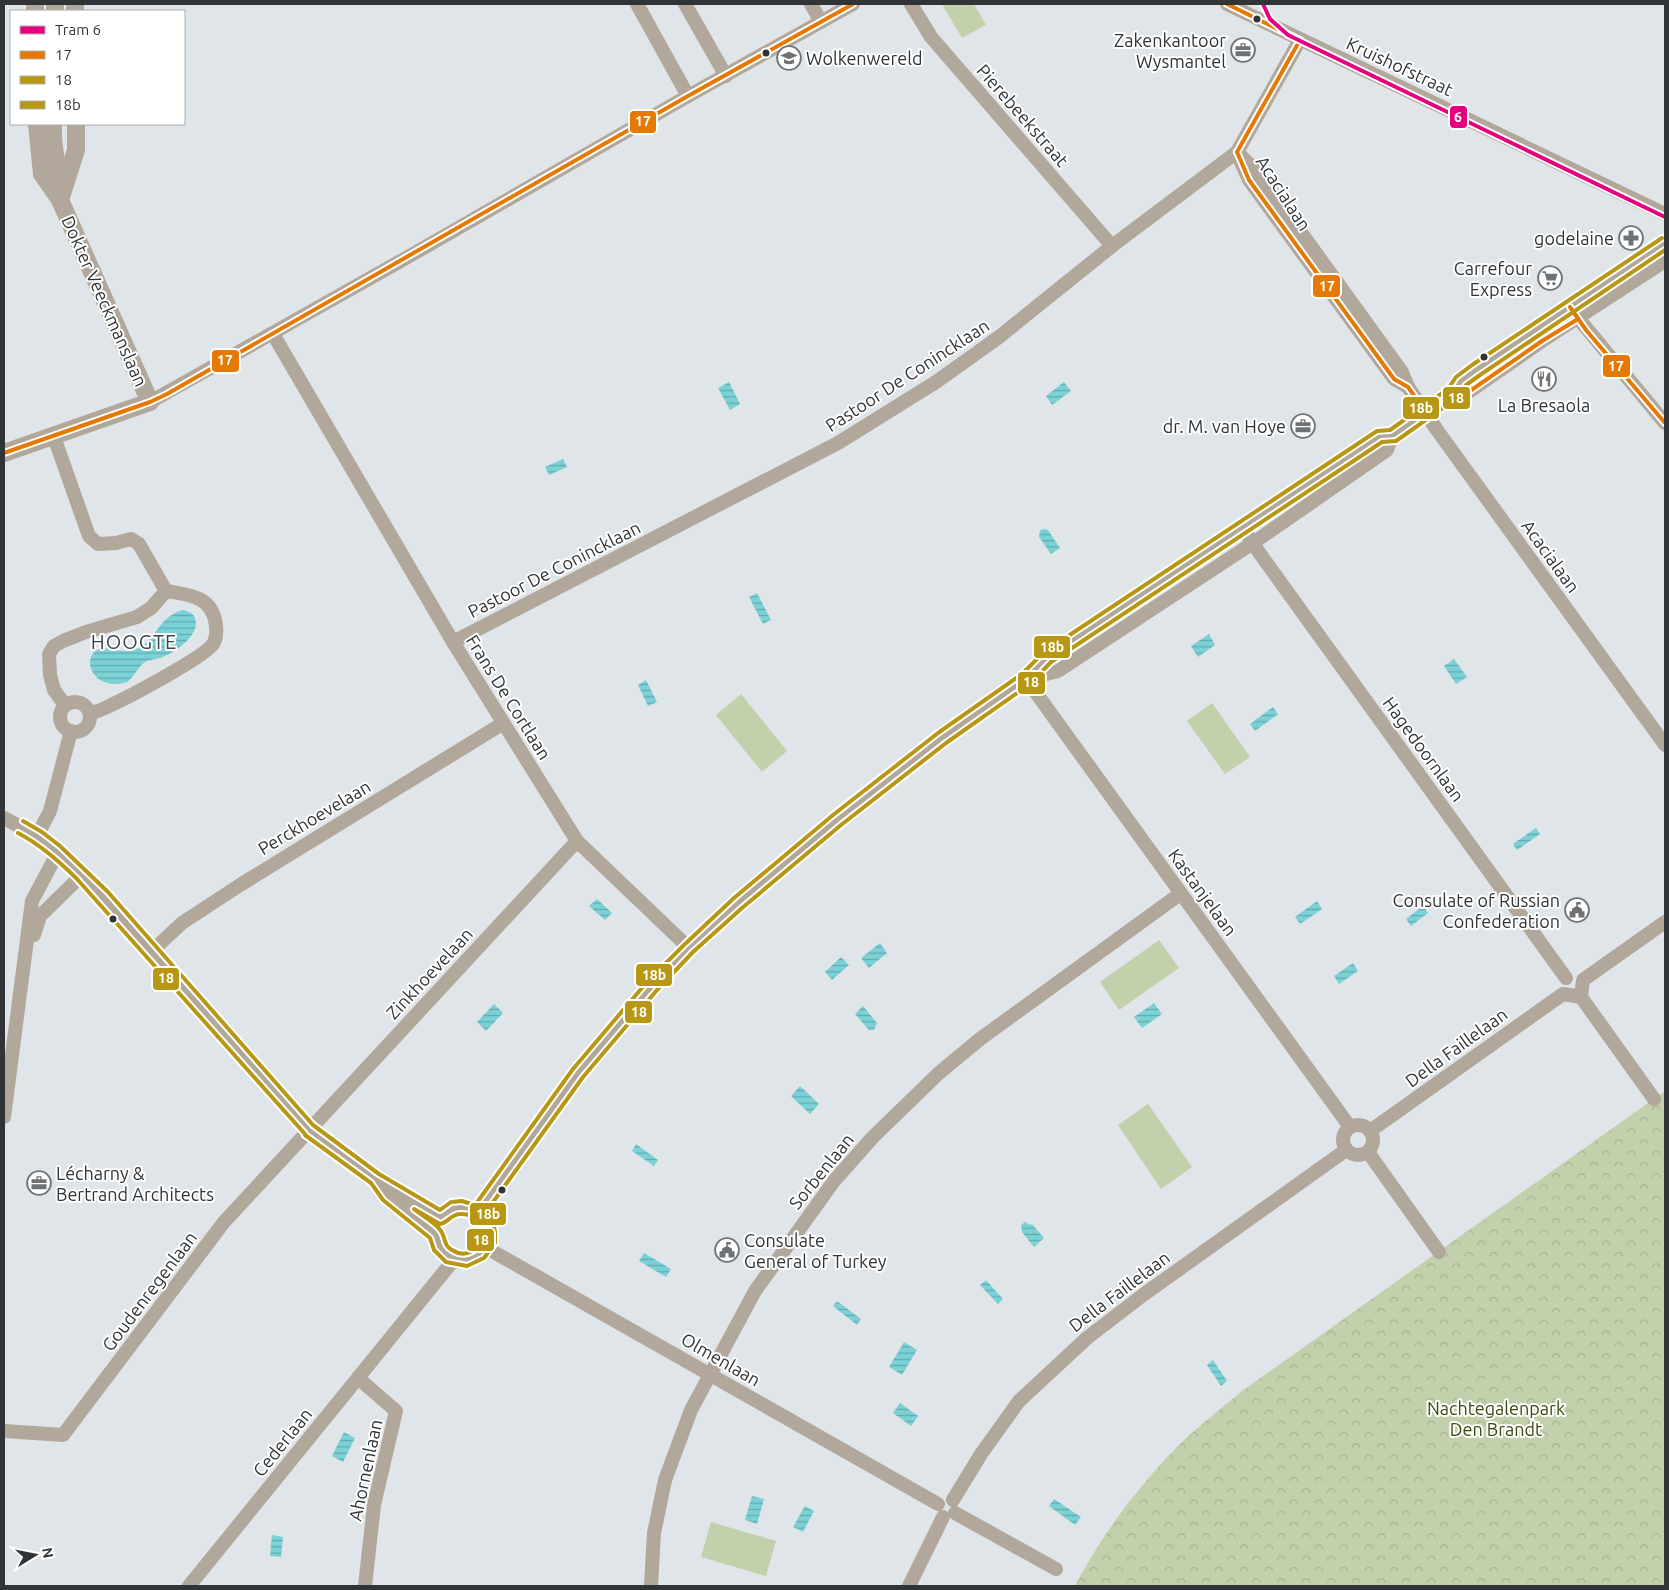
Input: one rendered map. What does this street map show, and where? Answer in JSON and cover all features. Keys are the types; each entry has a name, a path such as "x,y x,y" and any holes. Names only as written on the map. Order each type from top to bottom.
{"street":[{"path":"637,4 688,96"},
{"path":"685,4 726,76"},
{"path":"811,4 821,22"},
{"path":"4,454 150,402 273,334 688,96 854,4"},
{"name":"Pierebeekstraat","path":"911,4 930,37 1112,246"},
{"name":"Kruishofstraat","path":"1227,4 1665,214"},
{"name":"Pastoor De Conincklaan","path":"453,642 838,443 936,382 999,337 1112,246 1237,152 1300,40"},
{"name":"Dokter Veeckmanslaan","path":"37,125 42,174 60,200 150,402"},
{"path":"53,125 60,200"},
{"name":"Dokter Veeckmanslaan","path":"60,200 76,150 76,125"},
{"name":"Acacialaan","path":"1237,152 1258,173 1402,372 1408,387 1426,413 1665,745"},
{"path":"1574,313 1665,242"},
{"path":"478,1212 578,1073 652,986 689,948 738,904 837,820 942,738 1026,679 1047,657 1380,436 1392,436 1453,394 1461,381 1665,261"},
{"path":"1574,313 1665,423"},
{"name":"Frans De Cortlaan","path":"273,334 502,724 577,841 689,948"},
{"path":"1026,679 1058,671 1253,542 1387,450 1392,436"},
{"path":"54,437 89,536 98,544 116,543 131,539 139,544 166,591 194,596 208,604 215,618 217,631 213,644 205,652 111,706 90,714"},
{"name":"Hagedoornlaan","path":"1243,528 1566,978"},
{"path":"65,705 54,690 50,675 49,654 54,646 63,640 86,632 137,618 151,608 166,591"},
{"name":"Kastanjelaan","path":"1026,679 1350,1127"},
{"path":"72,701 80,702 86,706 90,714 90,719 85,728 80,731 71,731 65,728 60,719 60,714 65,705 72,701"},
{"name":"Perckhoevelaan","path":"151,952 182,923 240,885 502,724"},
{"path":"37,836 50,811 71,731"},
{"path":"4,818 37,836 58,852 82,875 309,1130 376,1179 441,1218"},
{"name":"Zinkhoevelaan","path":"309,1130 577,841"},
{"path":"4,1117 32,901 58,852"},
{"path":"24,964 40,916 82,875"},
{"name":"Sorbenlaan","path":"651,1586 654,1533 665,1480 691,1410 755,1291 834,1181 874,1137 939,1073 980,1039 1180,894"},
{"path":"1581,997 1563,994 1566,978 1582,980 1665,922"},
{"path":"1582,980 1581,997 1654,1099"},
{"name":"Della Faillelaan","path":"1370,1131 1563,994"},
{"path":"1361,1125 1370,1131 1373,1144 1368,1152 1356,1155 1346,1150 1343,1138 1346,1130 1350,1127 1361,1125"},
{"name":"Goudenregenlaan","path":"4,1431 63,1436 224,1222 309,1130"},
{"name":"Della Faillelaan","path":"909,1586 981,1454 1019,1401 1087,1338 1143,1295 1346,1150"},
{"path":"1368,1152 1439,1252"},
{"path":"376,1179 387,1196 436,1234"},
{"path":"462,1207 478,1212 484,1218 489,1232 485,1248 473,1258 461,1261 450,1258 439,1247 436,1234 437,1225 441,1218 454,1208 462,1207"},
{"name":"Olmenlaan","path":"485,1248 938,1504 937,1510 950,1510"},
{"name":"Cederlaan","path":"404,1321 445,1259 443,1252"},
{"name":"Cederlaan","path":"189,1586 452,1262 461,1261"},
{"name":"Ahornenlaan","path":"358,1378 396,1411 374,1505 365,1586"},
{"path":"950,1510 1056,1569"}],"green space":[{"path":"942,4 974,4 986,25 962,38"},
{"path":"741,694 787,751 762,772 716,715"},
{"path":"1212,703 1250,757 1225,774 1187,721"},
{"path":"1159,940 1179,968 1119,1010 1100,982"},
{"name":"Nachtegalenpark Den Brandt","path":"1665,1091 1665,1586 1075,1586 1109,1529 1136,1493 1165,1459 1203,1423 1242,1391"},
{"path":"1148,1104 1192,1167 1161,1189 1118,1125"},
{"path":"711,1522 776,1541 766,1576 701,1557"}],"water":[{"path":"729,382 740,404 730,410 718,388"},
{"path":"1064,382 1071,391 1052,405 1046,396"},
{"path":"563,459 567,467 549,475 545,467"},
{"path":"1043,529 1048,530 1060,548 1051,554 1039,537 1040,531"},
{"path":"757,593 771,620 763,624 749,597"},
{"path":"183,610 193,615 196,624 186,642 163,657 145,662 127,682 116,684 97,678 90,664 91,657 95,652 102,648 127,651 137,649 146,644 172,614"},
{"path":"1209,634 1215,645 1198,657 1191,646"},
{"path":"1454,659 1467,677 1456,684 1444,666"},
{"path":"646,680 657,702 648,706 638,685"},
{"path":"1273,707 1278,714 1255,731 1250,724"},
{"path":"1536,828 1540,834 1517,850 1513,844"},
{"path":"597,899 612,913 605,920 589,906"},
{"path":"1317,901 1322,909 1300,924 1295,917"},
{"path":"1423,906 1428,913 1411,926 1406,919"},
{"path":"880,943 887,953 869,968 861,958"},
{"path":"841,957 849,965 832,980 825,972"},
{"path":"1353,963 1358,971 1339,984 1334,976"},
{"path":"1154,1003 1162,1014 1142,1028 1134,1017"},
{"path":"494,1004 503,1013 486,1031 477,1022"},
{"path":"863,1006 877,1023 874,1030 869,1030 855,1014"},
{"path":"800,1086 819,1104 810,1114 791,1096"},
{"path":"636,1144 658,1160 654,1166 632,1151"},
{"path":"1025,1222 1030,1225 1032,1224 1044,1238 1034,1247 1022,1232 1021,1225"},
{"path":"644,1253 671,1269 666,1277 639,1261"},
{"path":"986,1280 1003,1299 998,1304 980,1285"},
{"path":"837,1301 861,1319 857,1325 833,1306"},
{"path":"904,1342 917,1350 902,1375 889,1367"},
{"path":"1213,1360 1227,1381 1221,1386 1207,1365"},
{"path":"900,1403 918,1416 911,1426 893,1413"},
{"path":"344,1432 355,1438 343,1462 332,1456"},
{"path":"752,1496 764,1499 757,1524 745,1520"},
{"path":"1054,1499 1081,1517 1075,1525 1049,1506"},
{"path":"805,1506 814,1511 803,1532 793,1527"},
{"path":"272,1535 283,1537 281,1557 270,1556"}],"tram line":[{"name":"6","path":"1263,4 1270,19 1288,35 1665,217"}],"transit line":[{"name":"17","path":"4,453 150,402 167,394 688,96 853,4"},
{"name":"17","path":"1227,4 1300,40"},
{"name":"17","path":"1237,152 1300,40"},
{"name":"17","path":"1237,152 1249,180 1394,379 1408,387 1426,413"},
{"name":"18b","path":"473,1208 573,1069 647,982 734,898 833,815 938,733 1022,674 1044,652 1377,431 1390,430 1448,389 1456,377 1472,365 1662,238"},
{"name":"18","path":"483,1216 583,1077 657,990 693,952 742,908 841,825 946,743 1030,684 1051,662 1382,442 1396,441 1457,398 1466,385 1480,375 1665,250"},
{"name":"17","path":"1570,307 1586,330 1665,423"},
{"name":"17","path":"1426,413 1453,393 1470,391 1542,341 1578,319"},
{"name":"18","path":"23,821 42,832 60,846 108,892 313,1125 379,1174"},
{"name":"18","path":"18,833 49,854 77,879 305,1134"},
{"name":"18b","path":"305,1135 371,1183 383,1200 430,1238 434,1250 446,1262 467,1266 484,1258 495,1243 493,1221 483,1208 462,1201 451,1202 440,1210 379,1174 313,1125"},
{"name":"18","path":"305,1135 371,1183"},
{"name":"18","path":"414,1209 440,1224 457,1214 472,1216 479,1222 482,1238 478,1246 471,1252 462,1254 452,1250 447,1246 439,1228 414,1209"}],"place":[{"name":"Zakenkantoor Wysmantel","path":"1243,50"},
{"name":"Wolkenwereld","path":"789,58"},
{"name":"godelaine","path":"1631,238"},
{"name":"Carrefour Express","path":"1550,278"},
{"name":"La Bresaola","path":"1544,379"},
{"name":"dr. M. van Hoye","path":"1303,426"},
{"name":"Consulate of Russian Confederation","path":"1577,910"},
{"name":"Lécharny & Bertrand Architects","path":"39,1183"},
{"name":"Consulate General of Turkey","path":"727,1250"}],"district":[{"name":"HOOGTE","path":"134,641"}]}
